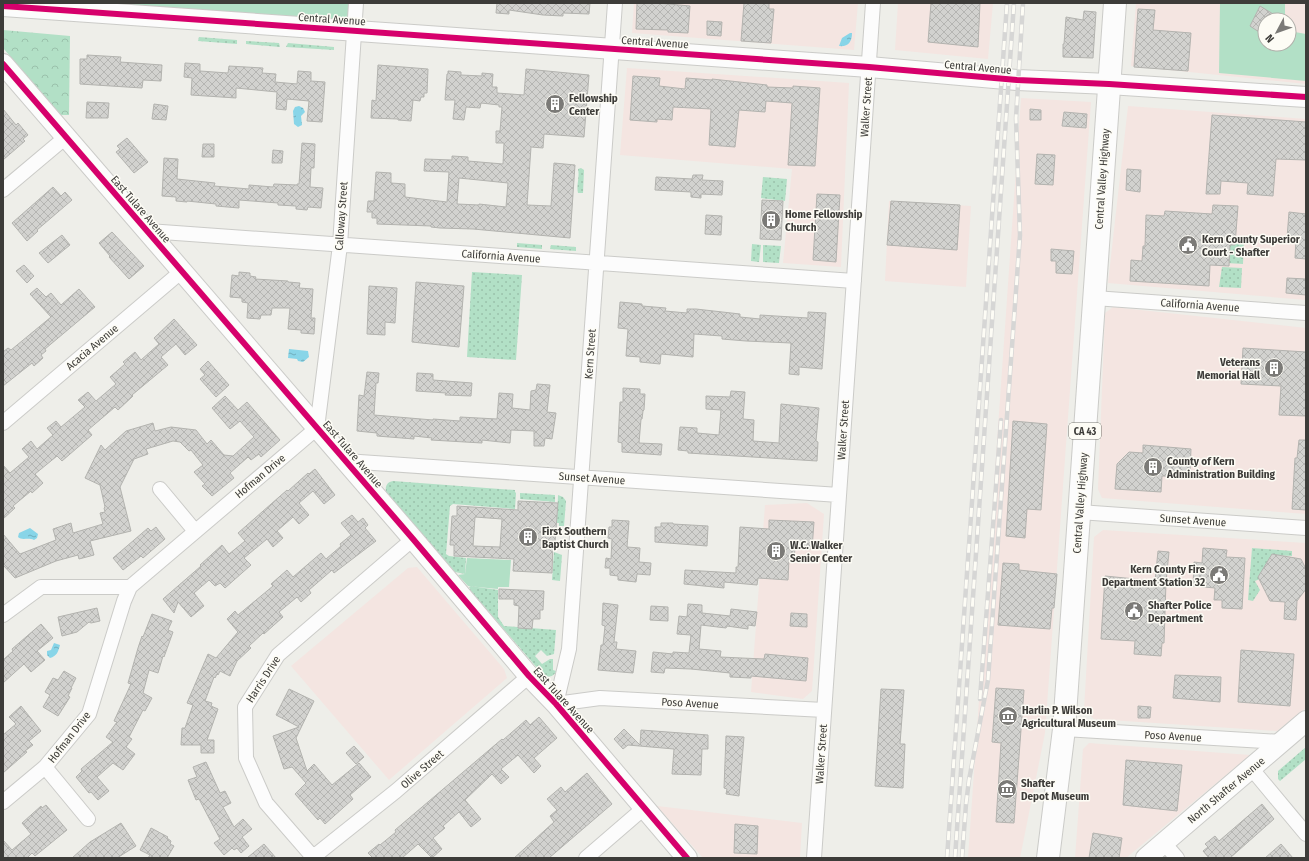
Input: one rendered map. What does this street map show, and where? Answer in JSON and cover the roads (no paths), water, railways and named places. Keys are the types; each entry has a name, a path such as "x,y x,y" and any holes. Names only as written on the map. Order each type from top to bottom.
{"main road":[{"name":"Central Valley Highway","path":"1048,858 1064,729 1114,3"}],"street":[{"name":"Calloway Street","path":"317,428 340,245 356,3"},
{"name":"Kern Street","path":"556,704 569,648 615,3"},
{"name":"Walker Street","path":"814,858 873,3"},
{"name":"Central Avenue","path":"3,6 869,67 1017,80 1109,84 1306,98"},
{"name":"East Tulare Avenue","path":"3,64 413,539 529,676 556,704 688,858"},
{"path":"3,190 66,137"},
{"name":"California Avenue","path":"148,231 854,281"},
{"name":"Acacia Avenue","path":"3,423 182,271"},
{"name":"California Avenue","path":"1094,298 1306,313"},
{"name":"Hofman Drive","path":"3,802 45,767 89,714 124,601 130,587 317,428"},
{"name":"Sunset Avenue","path":"345,461 839,495"},
{"path":"160,489 195,531"},
{"name":"Sunset Avenue","path":"1079,512 1306,528"},
{"name":"Harris Drive","path":"313,858 266,803 246,758 245,707 278,655 413,539"},
{"path":"3,614 41,587 130,587"},
{"name":"Olive Street","path":"313,858 396,791 529,676"},
{"name":"Poso Avenue","path":"556,704 600,698 824,710"},
{"name":"North Shafter Avenue","path":"1146,858 1306,721"},
{"name":"Poso Avenue","path":"1064,729 1282,742"},
{"path":"45,767 88,819"},
{"path":"1251,768 1306,834"},
{"path":"586,858 644,808"},
{"path":"1164,843 1177,858"}],"water":[{"path":"852,33 852,36 849,43 845,46 839,46 842,38"},
{"path":"299,106 303,108 305,112 301,116 302,125 298,127 294,124 293,111 295,107"},
{"path":"289,349 308,351 309,357 303,362 298,361 297,359 288,358"},
{"path":"30,528 38,534 37,538 34,540 21,539 18,537 19,533"},
{"path":"54,643 60,645 59,650 50,658 47,655 47,651 51,650"}],"railway":[{"path":"947,858 1007,3"},
{"path":"955,858 1014,3"},
{"path":"962,858 969,780 988,680 1020,235 1016,118 1023,3"},
{"path":"980,699 1001,420"}],"place":[{"name":"Fellowship Center","path":"555,104"},
{"name":"Home Fellowship Church","path":"771,220"},
{"name":"Kern County Superior Court - Shafter","path":"1188,245"},
{"name":"Veterans Memorial Hall","path":"1274,368"},
{"name":"County of Kern Administration Building","path":"1153,467"},
{"name":"First Southern Baptist Church","path":"528,537"},
{"name":"W.C. Walker Senior Center","path":"776,551"},
{"name":"Kern County Fire Department Station 32","path":"1219,575"},
{"name":"Shafter Police Department","path":"1134,611"},
{"name":"Harlin P. Wilson Agricultural Museum","path":"1008,716"},
{"name":"Shafter Depot Museum","path":"1007,789"}]}
